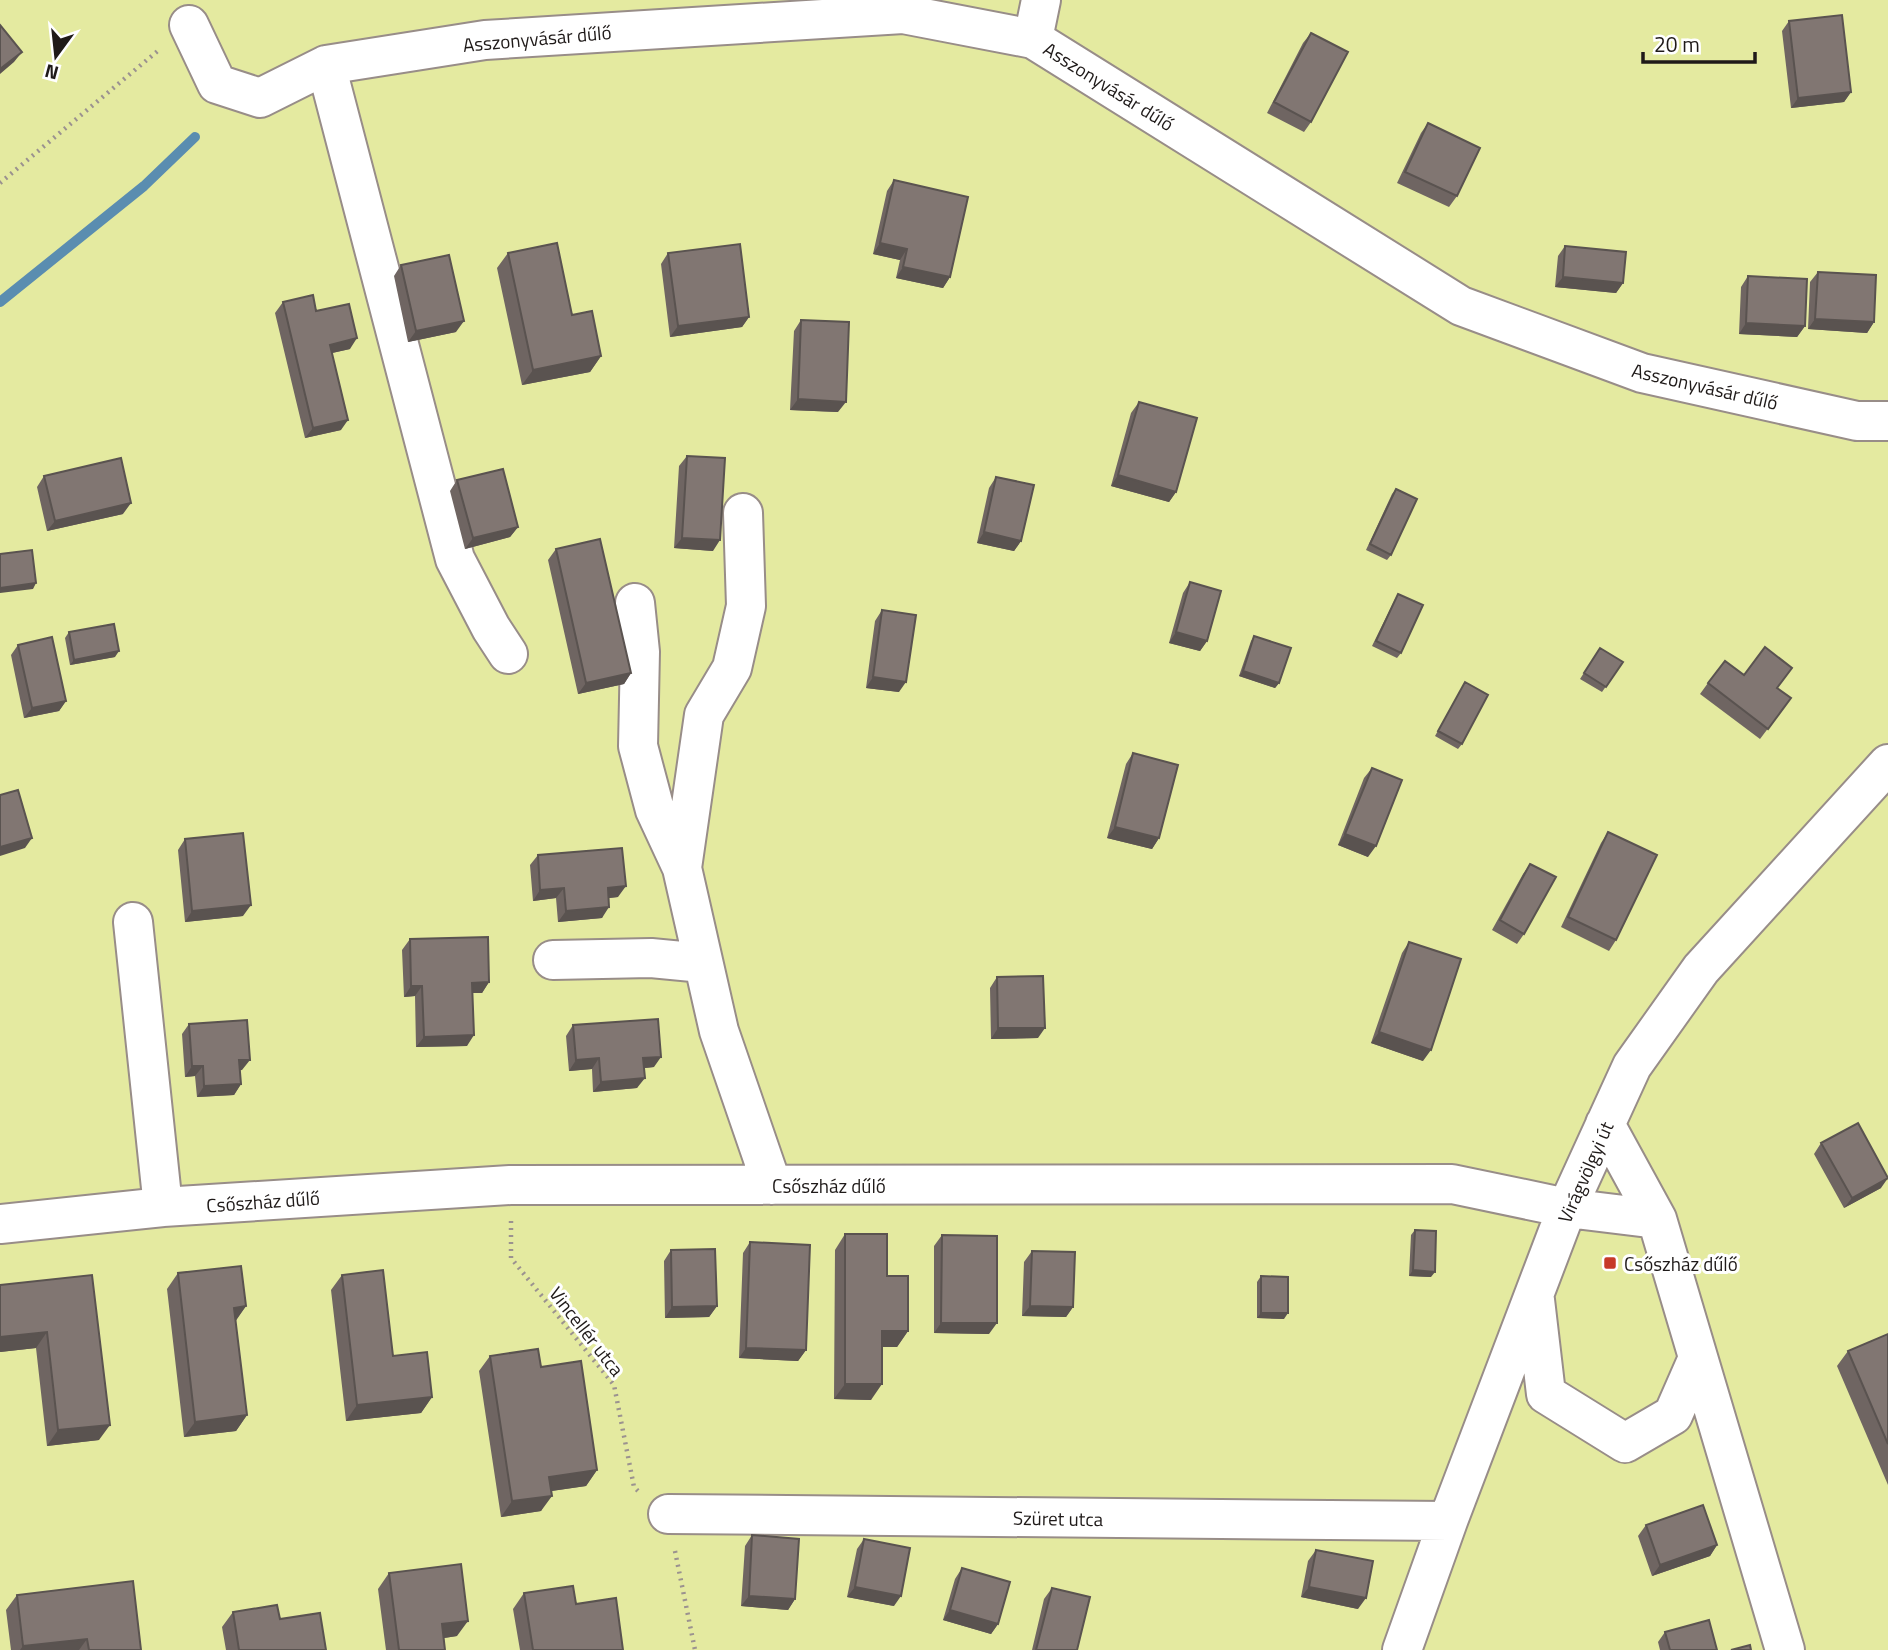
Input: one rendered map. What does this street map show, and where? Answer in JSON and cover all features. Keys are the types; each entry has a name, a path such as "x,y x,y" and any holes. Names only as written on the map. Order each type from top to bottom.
{"street":[{"path":"1033,39 1041,0"},
{"name":"Asszonyvásár dűlő","path":"188,25 217,84 260,98 326,65 485,40 904,14 1033,39 1461,306 1642,373 1857,421 1888,421"},
{"path":"326,65 455,559 491,628 508,654"},
{"path":"682,868 704,715 732,667 746,606 743,513"},
{"path":"635,603 640,652 638,746 655,810 682,868 719,1031 772,1185"},
{"name":"Virágvölgyi út","path":"1402,1650 1567,1208 1632,1066 1701,970 1888,764"},
{"path":"133,922 163,1207"},
{"path":"553,960 651,958 704,963"},
{"path":"1605,1124 1657,1219 1785,1650"},
{"name":"Csőszház dűlő","path":"0,1224 163,1207 510,1185 1452,1184 1567,1208 1657,1219"},
{"path":"1534,1295 1546,1394 1625,1443 1673,1415 1698,1357"},
{"name":"Szüret utca","path":"668,1514 1448,1521"}],"path":[{"path":"0,183 188,25"},
{"name":"Vincellér utca","path":"510,1185 511,1258 614,1385 634,1487 668,1514"},
{"path":"668,1514 695,1650"}],"green space":[{"path":"0,0 1888,0 1888,1650 0,1650"}],"building":[{"path":"1842,15 1851,92 1798,98 1789,21"},
{"path":"0,25 22,52 0,69"},
{"path":"1311,33 1348,52 1311,122 1274,102"},
{"path":"1428,123 1480,148 1457,196 1405,172"},
{"path":"894,180 968,197 950,277 903,267 907,249 880,243"},
{"path":"557,243 572,315 592,311 601,356 533,370 508,253"},
{"path":"740,244 749,317 678,326 668,253"},
{"path":"1565,246 1626,252 1623,283 1563,277"},
{"path":"449,255 464,321 416,331 401,265"},
{"path":"1818,272 1876,275 1874,322 1815,319"},
{"path":"1748,276 1807,279 1805,326 1746,323"},
{"path":"313,295 316,311 349,304 357,338 330,345 348,420 313,428 283,302"},
{"path":"801,320 849,322 846,402 798,399"},
{"path":"1139,402 1197,418 1176,492 1118,475"},
{"path":"687,456 725,458 720,540 682,538"},
{"path":"121,458 131,503 55,521 44,476"},
{"path":"503,469 518,527 473,538 457,480"},
{"path":"996,477 1034,485 1021,541 984,532"},
{"path":"1396,489 1417,499 1391,555 1370,544"},
{"path":"600,539 631,673 586,683 556,549"},
{"path":"32,550 36,583 0,588 0,554"},
{"path":"1190,582 1221,591 1207,641 1176,632"},
{"path":"1398,594 1423,605 1401,653 1376,641"},
{"path":"882,610 916,615 906,682 873,677"},
{"path":"114,624 119,651 74,660 69,632"},
{"path":"1254,636 1291,648 1279,683 1243,671"},
{"path":"52,637 66,701 32,708 18,645"},
{"path":"1765,647 1792,668 1777,688 1791,698 1768,729 1708,683 1725,661 1744,675"},
{"path":"1600,648 1623,662 1606,687 1584,673"},
{"path":"1465,682 1488,695 1462,744 1438,731"},
{"path":"1133,753 1178,765 1159,838 1115,827"},
{"path":"1372,768 1402,780 1376,846 1345,834"},
{"path":"18,790 32,838 0,847 0,795"},
{"path":"1608,832 1657,855 1616,940 1568,917"},
{"path":"243,833 251,905 192,911 185,839"},
{"path":"622,848 626,886 608,888 609,907 566,911 564,888 540,890 538,855"},
{"path":"1530,864 1556,877 1524,934 1500,920"},
{"path":"488,937 489,982 472,983 474,1035 424,1037 422,986 411,986 410,939"},
{"path":"1409,942 1461,959 1431,1050 1379,1032"},
{"path":"1043,976 1045,1028 998,1028 997,977"},
{"path":"658,1019 661,1057 643,1058 645,1078 601,1082 599,1058 576,1060 573,1025"},
{"path":"247,1020 250,1060 239,1060 241,1084 204,1086 203,1066 192,1066 189,1024"},
{"path":"1858,1123 1888,1178 1852,1198 1821,1143"},
{"path":"1415,1230 1436,1231 1435,1272 1413,1270"},
{"path":"845,1234 887,1234 887,1276 908,1276 908,1331 882,1331 882,1384 845,1384"},
{"path":"942,1235 997,1236 997,1323 941,1323"},
{"path":"750,1242 810,1245 806,1350 746,1348"},
{"path":"715,1249 717,1306 672,1307 671,1250"},
{"path":"1032,1251 1075,1252 1073,1307 1030,1306"},
{"path":"241,1266 246,1306 234,1308 247,1415 195,1422 178,1273"},
{"path":"383,1270 393,1356 427,1352 432,1397 357,1405 342,1275"},
{"path":"92,1275 110,1425 58,1430 47,1332 0,1337 0,1285"},
{"path":"1261,1276 1288,1277 1288,1313 1261,1313"},
{"path":"1888,1334 1888,1444 1848,1351"},
{"path":"538,1349 541,1367 581,1361 597,1470 549,1477 552,1496 512,1501 490,1356"},
{"path":"1703,1505 1717,1545 1660,1565 1646,1525"},
{"path":"752,1535 799,1539 795,1599 749,1596"},
{"path":"864,1539 910,1548 901,1596 855,1587"},
{"path":"1316,1550 1373,1561 1366,1598 1309,1587"},
{"path":"461,1564 468,1621 442,1624 445,1650 399,1650 389,1573"},
{"path":"962,1568 1010,1582 998,1624 950,1610"},
{"path":"133,1581 141,1650 89,1650 87,1639 23,1646 17,1595"},
{"path":"573,1586 576,1604 616,1598 623,1650 533,1650 524,1593"},
{"path":"1052,1588 1090,1597 1077,1650 1036,1650"},
{"path":"277,1605 280,1619 320,1613 326,1650 239,1650 233,1612"},
{"path":"1709,1620 1717,1650 1670,1650 1665,1632"},
{"path":"1750,1645 1751,1650 1731,1650"}],"waterway":[{"path":"0,302 144,186 195,137"}],"place":[{"name":"Csőszház dűlő","path":"1610,1263"}]}
